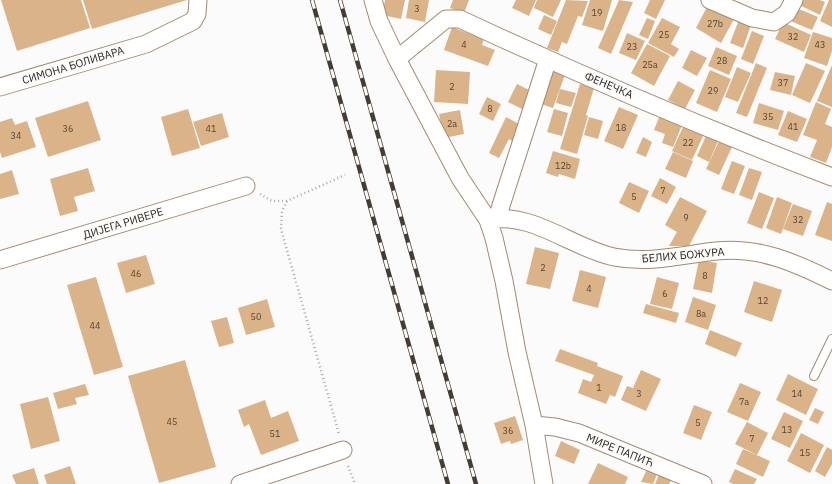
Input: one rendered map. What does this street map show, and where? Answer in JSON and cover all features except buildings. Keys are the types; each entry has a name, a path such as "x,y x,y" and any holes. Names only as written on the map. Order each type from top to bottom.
{"street":[{"name":"СИМОНА БОЛИВАРА","path":"0,87 146,44 193,21 197,14 198,0"},
{"path":"374,0 379,21 397,60 460,178 492,219 517,352 534,425 544,484"},
{"path":"710,0 752,18 774,22 787,13 794,0"},
{"name":"ФЕНЕЧКА","path":"397,60 446,19 460,19 548,60 764,151 832,177"},
{"path":"492,219 548,60"},
{"name":"ДИЈЕГА РИВЕРЕ","path":"0,260 246,186"},
{"name":"БЕЛИХ БОЖУРА","path":"492,219 524,222 614,256 634,259 665,258 717,251 769,254 832,281"},
{"name":"МИРЕ ПАПИЋ","path":"534,425 554,427 579,433 703,484"},
{"path":"240,484 343,450"}],"lane":[{"path":"814,376 832,339"}],"path":[{"path":"246,186 272,201 287,202 345,174"},
{"path":"287,202 282,211 281,228 343,450 355,484"}],"railway":[{"path":"312,0 448,484"},
{"path":"340,0 476,484"}]}
